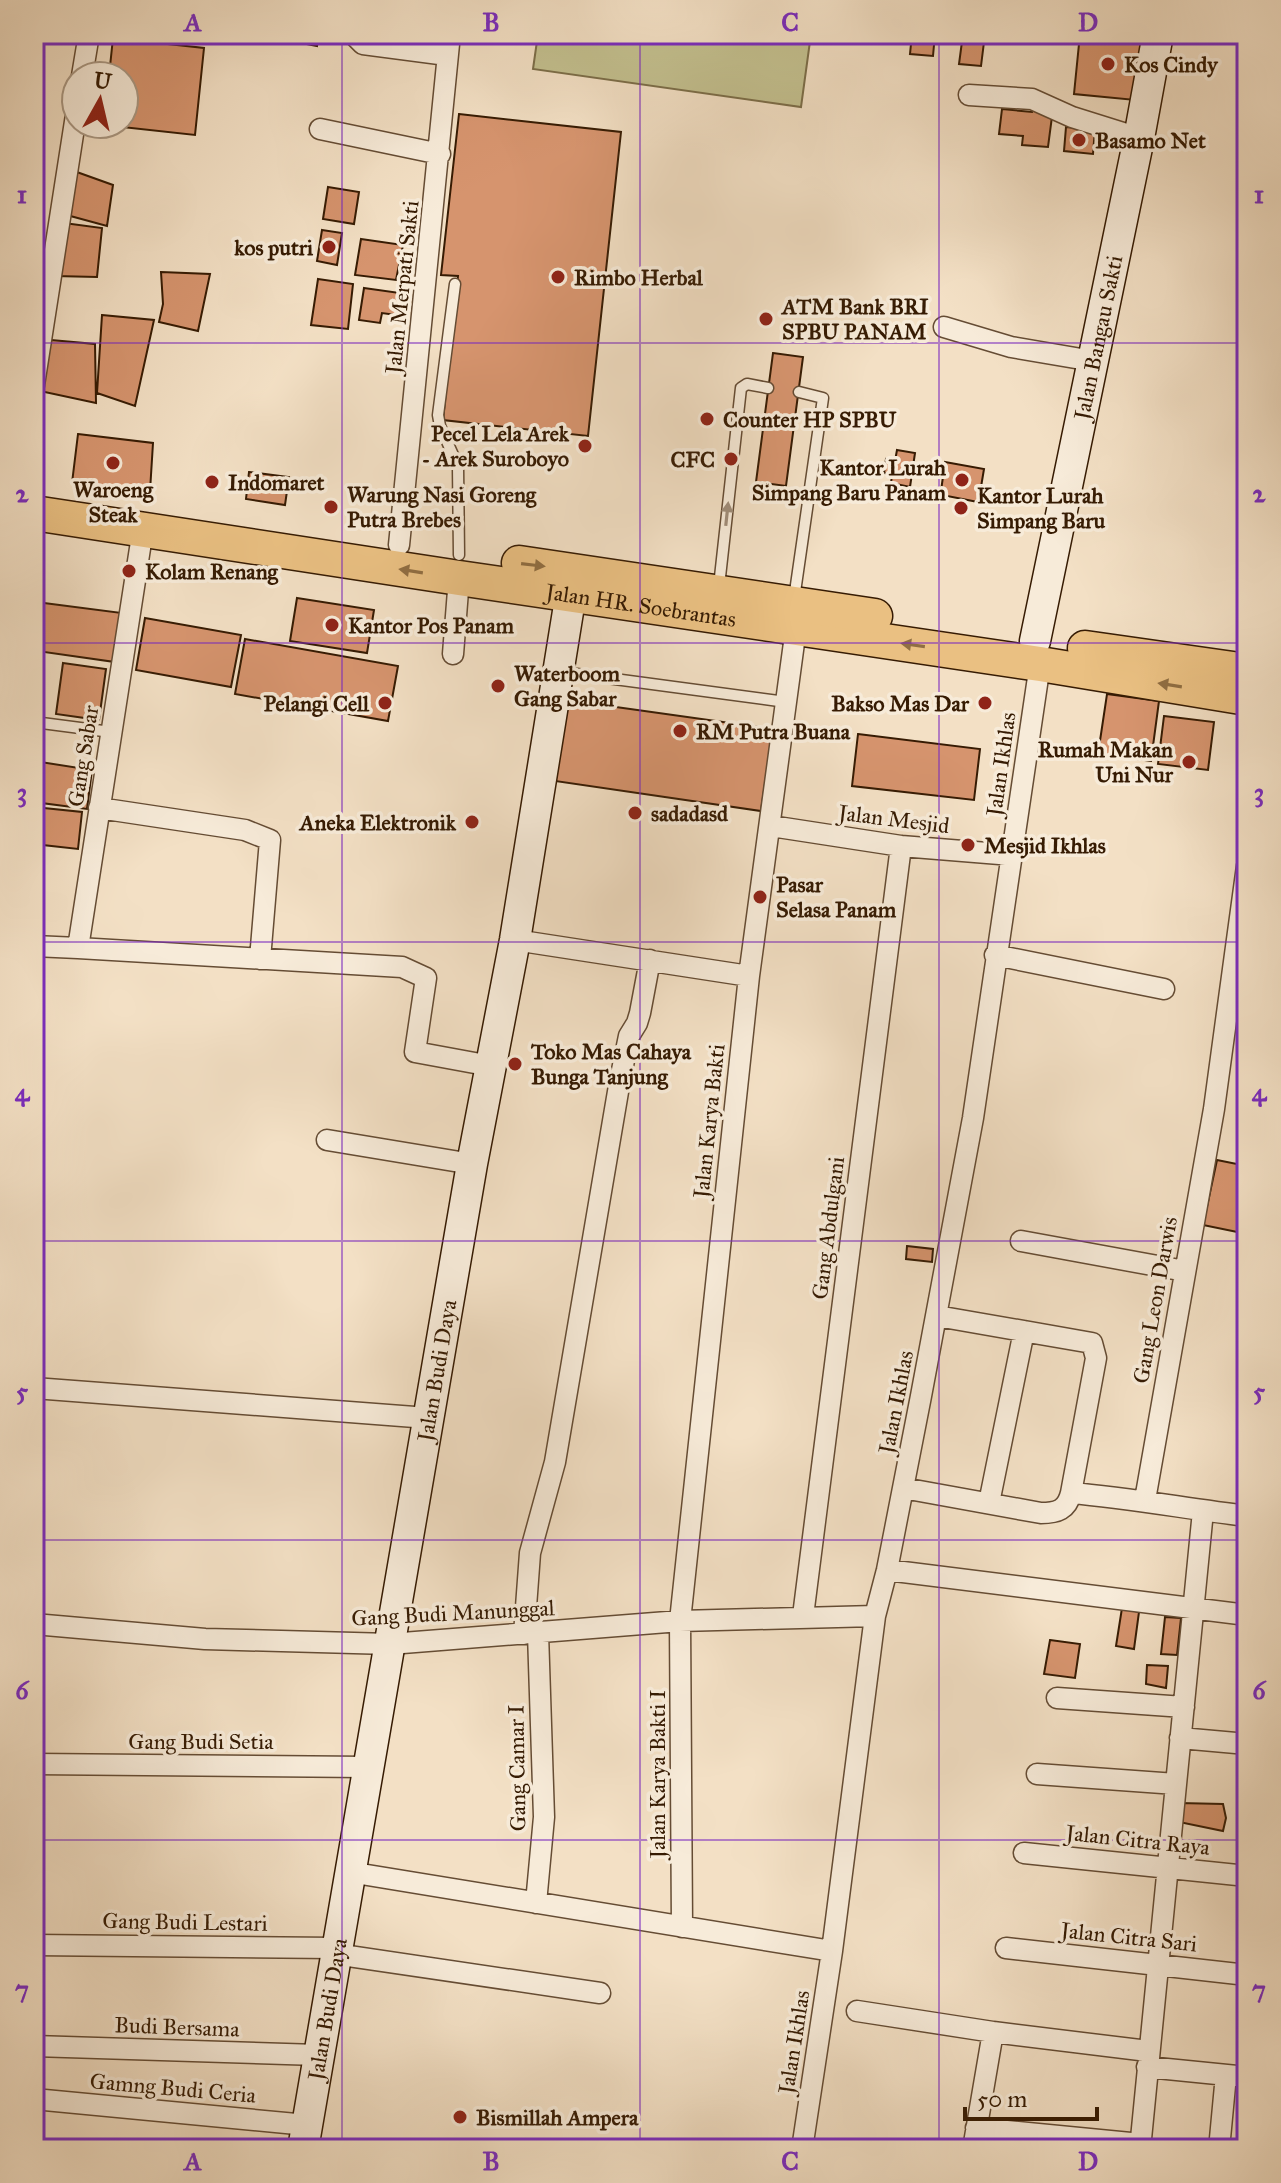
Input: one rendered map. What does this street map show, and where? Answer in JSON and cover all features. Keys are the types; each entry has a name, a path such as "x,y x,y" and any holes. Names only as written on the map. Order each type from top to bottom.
{"main road":[{"name":"Jalan HR. Soebrantas","path":"37,502 399,545 459,567 571,593 795,616 1237,683"},
{"name":"Jalan HR. Soebrantas","path":"37,502 143,529 459,567 590,572 718,592 795,616"}],"street":[{"path":"85,60 89,34"},
{"path":"353,34 363,44 447,55"},
{"name":"Jalan Merpati Sakti","path":"399,545 450,34"},
{"name":"Jalan Bangau Sakti","path":"1038,652 1158,34"},
{"path":"969,95 1032,99 1072,117 1139,138"},
{"path":"320,129 440,154"},
{"path":"34,385 72,140"},
{"path":"944,327 1011,347 1093,361"},
{"name":"Gang Sabar","path":"78,948 143,529"},
{"path":"453,654 459,567"},
{"name":"Jalan Budi Daya","path":"305,2137 472,1164 515,940 571,593"},
{"name":"Jalan Karya Bakti","path":"680,1621 749,976 771,826 795,616"},
{"name":"Jalan Ikhlas","path":"802,2149 832,1951 875,1616 887,1570 937,1316 973,1118 1038,652"},
{"path":"99,808 245,830 270,840 260,959"},
{"name":"Jalan Mesjid","path":"771,826 901,846 1012,855"},
{"name":"Gang Abdulgani","path":"803,1616 901,846"},
{"name":"Gang Leon Darwis","path":"1145,1500 1214,1109 1247,866"},
{"path":"515,940 749,976"},
{"path":"34,946 402,967 426,978 415,1052 491,1066"},
{"path":"995,955 1164,989"},
{"name":"Gang Camar I","path":"536,1903 544,1817 531,1633 530,1553 555,1462 620,1080 629,1036 640,1013 650,960"},
{"path":"327,1140 472,1164"},
{"path":"1021,1241 1185,1271"},
{"path":"903,1488 1041,1513 1060,1511 1066,1506 1071,1493 1096,1358 1095,1347 1085,1340 937,1316"},
{"path":"989,1503 1024,1331"},
{"path":"34,1388 428,1418"},
{"path":"1071,1493 1145,1500 1247,1516"},
{"path":"976,2128 1141,2146 1147,2059 1169,1868 1203,1511"},
{"path":"887,1570 1247,1615"},
{"name":"Gang Budi Manunggal","path":"34,1624 205,1639 390,1644 680,1621 875,1616"},
{"name":"Jalan Karya Bakti I","path":"680,1621 682,1927"},
{"path":"1057,1698 1184,1707"},
{"path":"1180,1738 1247,1744"},
{"name":"Gang Budi Setia","path":"34,1764 367,1767"},
{"path":"1037,1774 1176,1784"},
{"name":"Jalan Citra Raya","path":"1024,1853 1247,1876"},
{"path":"349,1872 832,1951"},
{"name":"Gang Budi Lestari","path":"34,1945 336,1951 600,1993"},
{"name":"Jalan Citra Sari","path":"1006,1948 1247,1975"},
{"path":"857,2011 1247,2077"},
{"path":"973,2149 993,2032"},
{"name":"Budi Bersama","path":"34,2046 318,2055"},
{"path":"1219,2149 1226,2075"},
{"name":"Gamng Budi Ceria","path":"34,2099 305,2137"}],"lane":[{"path":"455,284 438,415 458,466 459,567"},
{"path":"718,592 741,388 747,384 768,388"},
{"path":"795,616 823,398 799,392"},
{"path":"560,672 786,702"},
{"path":"34,722 111,732"}],"shaded area":[{"path":"538,34 811,34 801,107 533,69"}],"building":[{"path":"267,34 319,34 317,46"},
{"path":"912,34 935,34 933,56 910,54"},
{"path":"963,34 985,34 981,66 959,64"},
{"name":"Kos Cindy","path":"1080,34 1142,34 1135,100 1074,94"},
{"path":"113,38 204,48 195,135 140,129 140,60 111,60"},
{"path":"1033,107 1053,109 1048,147 1022,145 1023,136 999,134 1002,109 1032,112"},
{"path":"459,114 621,132 588,436 443,420 458,276 441,275"},
{"name":"Basamo Net","path":"1066,127 1095,129 1093,154 1064,151"},
{"path":"74,171 113,185 107,226 63,214"},
{"path":"328,187 359,192 354,224 323,219"},
{"path":"64,223 102,228 97,277 55,276"},
{"name":"kos putri","path":"322,230 342,233 337,265 317,261"},
{"path":"361,239 403,245 396,280 355,275"},
{"path":"161,272 210,274 198,331 159,322 163,304"},
{"path":"318,279 353,284 348,329 311,325"},
{"path":"364,288 407,294 404,316 382,313 380,323 359,320"},
{"path":"102,315 154,320 135,406 97,393"},
{"path":"51,340 95,344 96,403 40,391"},
{"path":"773,353 803,357 786,486 756,482"},
{"name":"Waroeng Steak","path":"78,434 153,443 150,491 72,483"},
{"path":"897,450 915,453 910,487 891,483 892,475 884,473 886,459 895,461"},
{"name":"Kantor Lurah Simpang Baru Panam","path":"945,462 984,469 980,493 985,494 983,503 947,496 947,492 941,491"},
{"path":"249,472 289,477 285,505 246,499"},
{"name":"Kantor Pos Panam","path":"297,598 374,610 367,653 290,641"},
{"path":"44,603 122,613 115,662 37,651"},
{"path":"145,618 241,635 231,687 136,670"},
{"path":"245,639 398,666 388,721 235,694"},
{"path":"63,663 106,669 99,720 56,714"},
{"path":"1107,694 1159,701 1151,761 1098,754"},
{"path":"566,700 773,729 761,811 555,781"},
{"path":"1164,716 1214,722 1208,770 1158,764"},
{"path":"858,734 980,749 974,800 852,786"},
{"path":"34,761 92,770 87,809 34,802"},
{"path":"34,807 82,812 78,849 34,844"},
{"path":"1247,991 1247,1042 1241,1041"},
{"path":"1217,1160 1247,1166 1247,1234 1203,1225"},
{"path":"907,1246 933,1249 932,1262 906,1259"},
{"path":"1122,1608 1139,1612 1134,1649 1116,1646"},
{"path":"1165,1617 1181,1618 1177,1655 1161,1654"},
{"path":"1050,1640 1080,1644 1075,1678 1044,1674"},
{"path":"1147,1665 1168,1666 1166,1688 1146,1684"},
{"path":"1179,1803 1223,1804 1226,1818 1223,1831 1179,1822"}],"place":[{"name":"Kos Cindy","path":"1108,64"},
{"name":"Basamo Net","path":"1079,140"},
{"name":"kos putri","path":"329,247"},
{"name":"Rimbo Herbal","path":"558,277"},
{"name":"ATM Bank BRI SPBU PANAM","path":"766,319"},
{"name":"Counter HP SPBU","path":"707,419"},
{"name":"Pecel Lela Arek - Arek Suroboyo","path":"585,446"},
{"name":"CFC","path":"731,459"},
{"name":"Waroeng Steak","path":"113,463"},
{"name":"Kantor Lurah Simpang Baru Panam","path":"962,480"},
{"name":"Indomaret","path":"212,482"},
{"name":"Warung Nasi Goreng Putra Brebes","path":"331,507"},
{"name":"Kantor Lurah Simpang Baru","path":"961,508"},
{"name":"Kolam Renang","path":"129,571"},
{"name":"Kantor Pos Panam","path":"332,625"},
{"name":"Waterboom Gang Sabar","path":"498,686"},
{"name":"Pelangi Cell","path":"385,703"},
{"name":"Bakso Mas Dar","path":"985,703"},
{"name":"RM Putra Buana","path":"680,731"},
{"name":"Rumah Makan Uni Nur","path":"1189,762"},
{"name":"sadadasd","path":"635,813"},
{"name":"Aneka Elektronik","path":"472,822"},
{"name":"Mesjid Ikhlas","path":"968,845"},
{"name":"Pasar Selasa Panam","path":"760,897"},
{"name":"Toko Mas Cahaya Bunga Tanjung","path":"515,1064"},
{"name":"Bismillah Ampera","path":"460,2117"}]}
